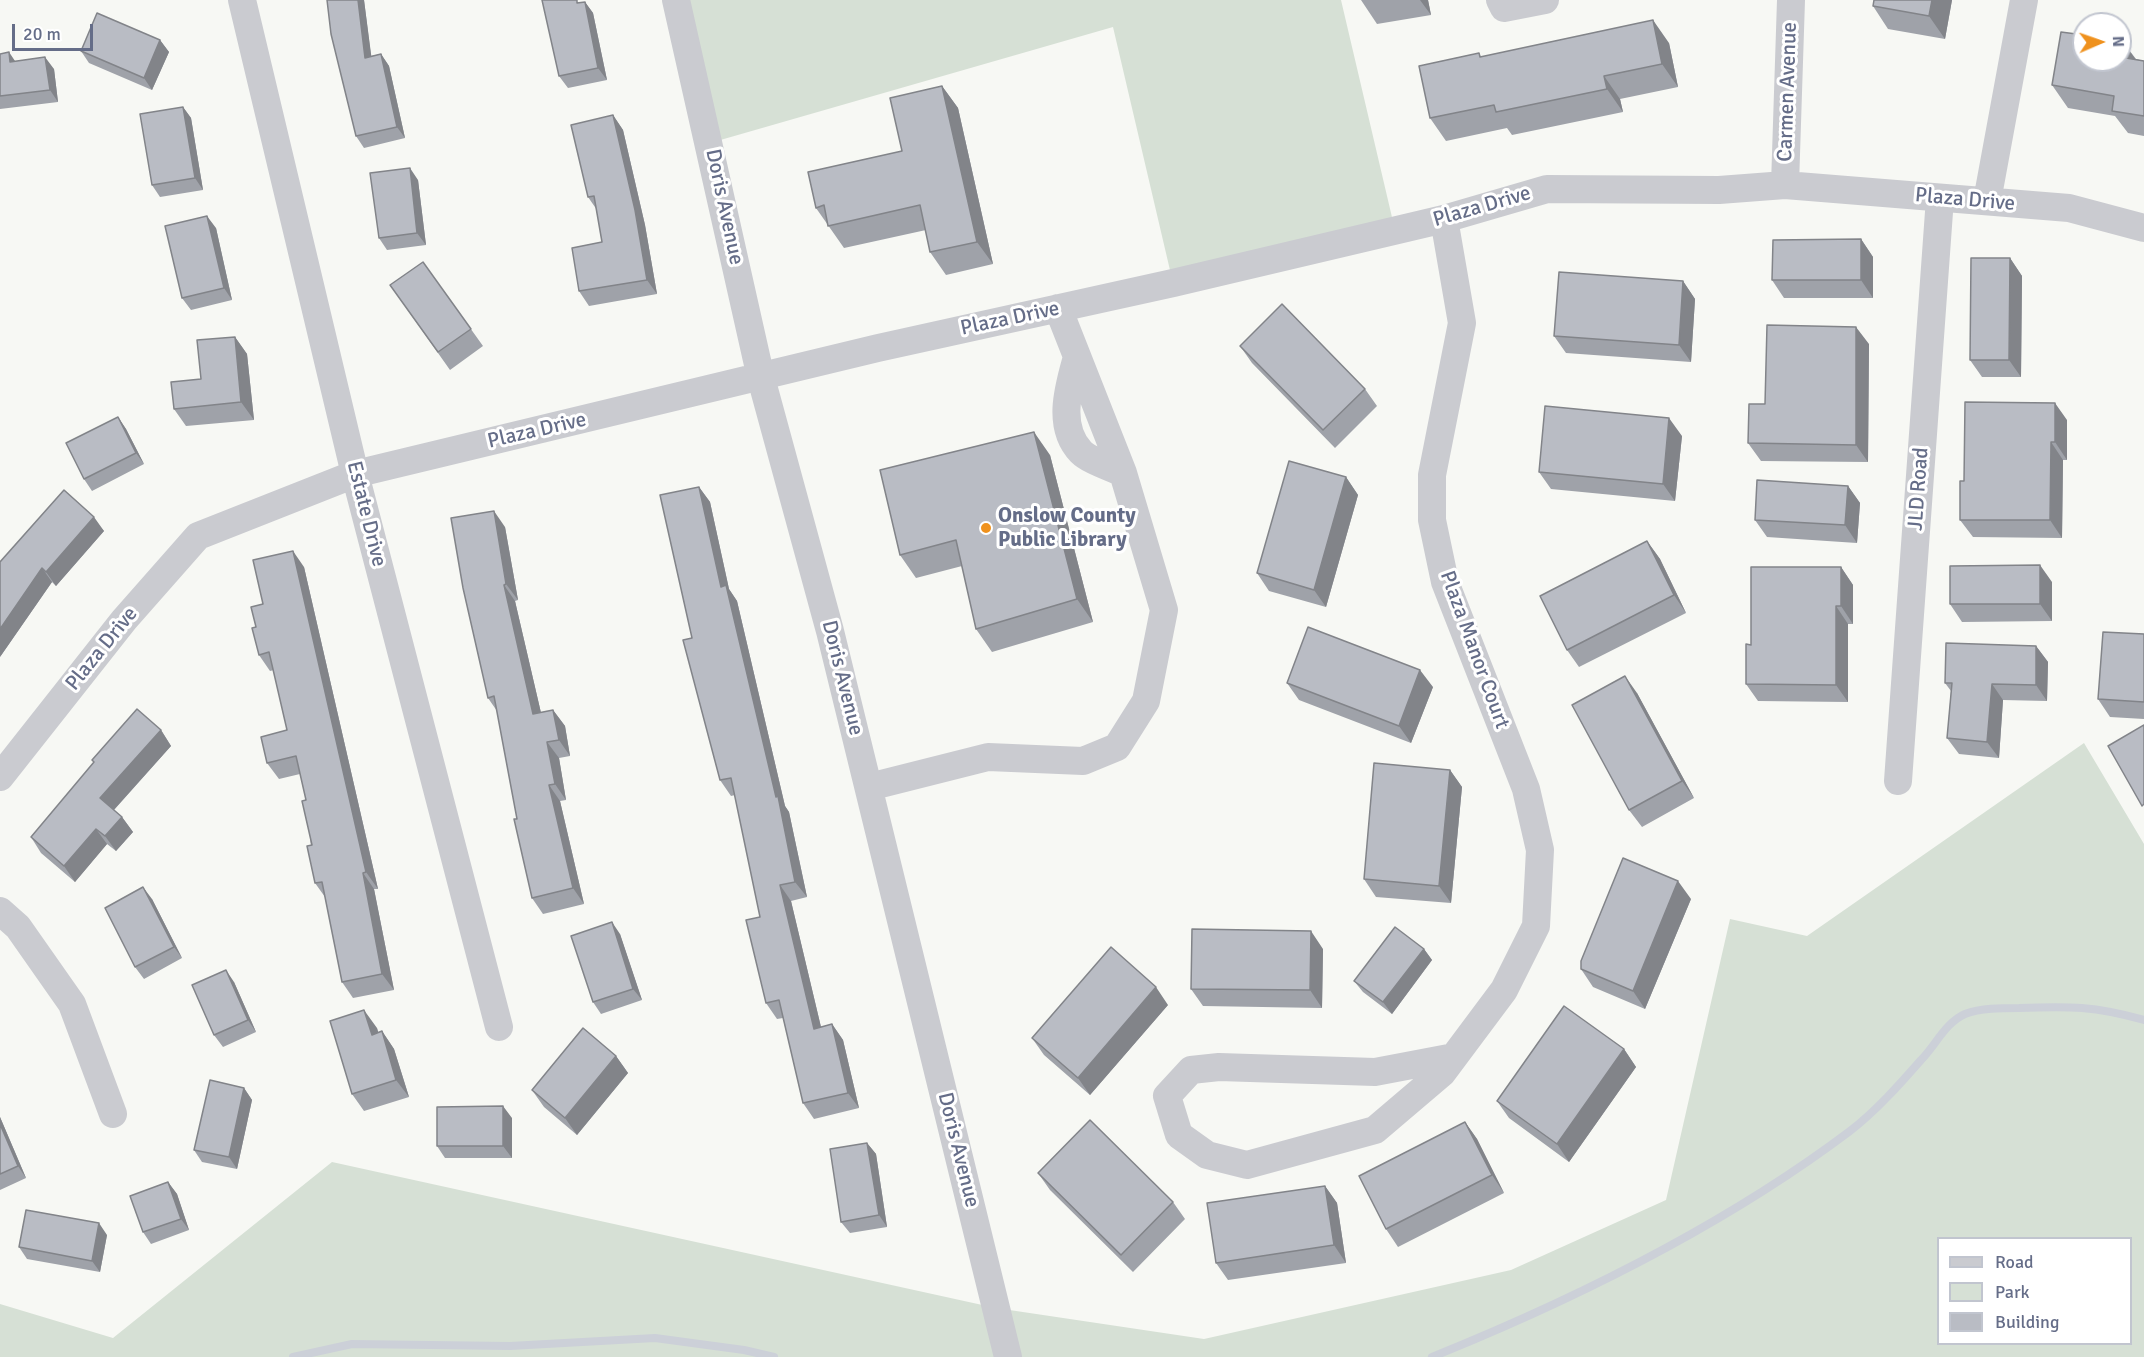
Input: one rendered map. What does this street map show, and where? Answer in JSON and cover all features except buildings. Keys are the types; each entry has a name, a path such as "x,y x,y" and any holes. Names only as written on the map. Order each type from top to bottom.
{"street":[{"name":"Estate Drive","path":"242,0 355,474 499,1027"},
{"name":"Doris Avenue","path":"676,0 761,378 830,631 1008,1357"},
{"path":"1500,0 1504,8 1545,0"},
{"name":"Carmen Avenue","path":"1785,185 1791,0"},
{"path":"1987,201 2024,0"},
{"name":"Plaza Drive","path":"0,777 124,620 198,536 355,474 878,348 1444,219 1547,189 1719,190 1785,185 2069,208 2144,228"},
{"name":"JLD Road","path":"1898,781 1940,198"},
{"name":"Plaza Manor Court","path":"1444,219 1462,323 1432,475 1432,520 1445,582 1526,789 1540,850 1536,926 1504,990 1454,1057 1442,1073 1375,1130 1247,1165 1207,1155 1179,1135 1167,1096 1191,1070 1219,1066 1375,1072 1454,1057"},
{"path":"868,787 988,757 1083,760 1117,747 1146,701 1164,610 1123,473 1058,308"},
{"path":"0,911 18,927 72,1004 113,1114"}],"green space":[{"path":"676,0 1341,0 1395,230 1173,283 1113,27 710,143"},
{"path":"2084,743 2144,844 2144,1357 0,1357 0,1304 113,1338 332,1162 996,1308 1204,1339 1511,1270 1666,1200 1730,919 1807,936"}],"waterway":[{"path":"1432,1357 1541,1310 1648,1258 1701,1229 1802,1166 1860,1123 1905,1078 1946,1028 1965,1014 1991,1009 2068,1007 2111,1012 2144,1020"},
{"path":"293,1357 352,1344 510,1346 655,1338 744,1350 774,1357"}],"place":[{"name":"Onslow County Public Library","path":"986,528"}]}
